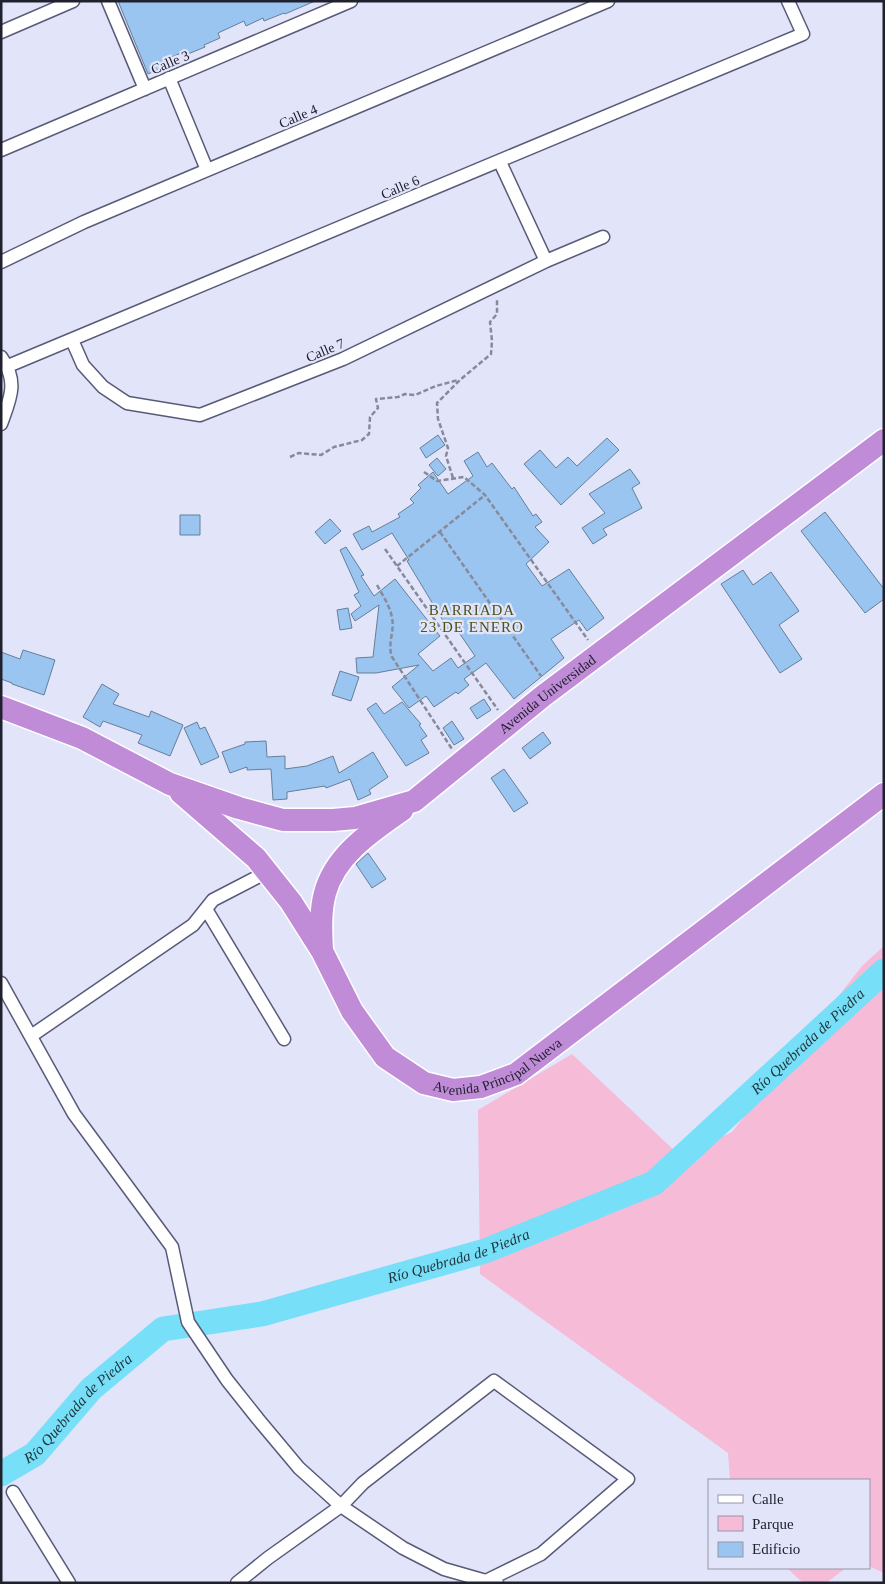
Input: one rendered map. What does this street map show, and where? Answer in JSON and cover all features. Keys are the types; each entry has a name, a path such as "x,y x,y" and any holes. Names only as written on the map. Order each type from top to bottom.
{"highway":[{"name":"Avenida Universidad","path":"170,784 239,808 283,820 355,818 414,801 552,690 884,440"},
{"path":"1,707 82,738 170,784"},
{"name":"Avenida Principal Nueva","path":"170,784 256,858 291,902 322,951 352,1011 385,1057 424,1083 453,1090 481,1087 516,1074 530,1065 884,794"},
{"path":"322,951 321,920 325,893 332,876 342,860 357,845 414,801"}],"street":[{"path":"1,32 73,1"},
{"path":"108,1 145,89"},
{"name":"Calle 3","path":"1,150 351,1"},
{"name":"Calle 4","path":"1,262 84,222 608,1"},
{"name":"Calle 6","path":"5,362 72,340 803,34 788,1"},
{"path":"169,78 208,170"},
{"path":"500,162 546,261"},
{"name":"Calle 7","path":"72,340 83,365 103,387 127,403 200,416 343,359 546,261 603,237"},
{"path":"1,424 13,392 5,362"},
{"path":"31,1036 193,926 213,900 267,872"},
{"path":"206,909 284,1038"},
{"path":"1,983 74,1114 172,1248 188,1322 227,1380 299,1468 341,1506 403,1548 444,1569 489,1582 541,1554 628,1479 494,1381 363,1483 341,1506 268,1558 238,1583"},
{"path":"13,1492 69,1583"}],"path":[{"path":"454,478 446,456 448,448 438,419 436,403 491,354 490,322 497,314 496,286"},
{"path":"290,457 299,453 321,454 334,447 362,440 369,434 370,416 378,408 376,399 415,394 461,379"},
{"path":"424,472 438,481 464,477 486,496 599,655"},
{"path":"397,566 486,496"},
{"path":"440,532 552,690"},
{"path":"385,549 509,724"},
{"path":"377,585 388,603 393,619 392,638 389,649 392,657 444,738 463,762"}],"green space":[{"path":"884,946 884,1573 870,1566 870,1479 730,1479 728,1453 480,1274 478,1110 572,1054 679,1155 732,1132 862,966"},
{"path":"788,1569 845,1569 826,1583 803,1583"}],"building":[{"path":"118,1 315,1 264,21 263,18 246,26 244,21 218,33 220,38 204,45 205,47 188,54 186,51 162,61 164,67 148,74"},
{"path":"438,435 445,445 426,458 420,448"},
{"path":"607,438 619,450 561,505 524,464 540,450 556,468 568,457 577,466"},
{"path":"478,452 487,467 492,463 512,489 514,487 533,516 536,514 542,522 535,527 549,542 526,564 542,586 569,569 604,618 587,631 579,620 551,639 564,658 514,699 486,663 464,679 469,685 458,694 456,692 434,707 426,696 409,708 392,687 419,665 376,673 357,673 356,658 373,657 379,605 355,621 351,614 361,606 354,595 359,592 340,550 346,547 364,575 361,576 374,596 395,579 440,636 418,654 433,671 451,658 458,668 475,656 453,624 448,629 392,533 362,550 353,534 369,526 372,532 400,517 398,514 414,503 410,499 421,488 418,485 433,472 448,494 473,476 464,461"},
{"path":"437,458 446,469 438,476 429,465"},
{"path":"630,469 640,483 632,488 642,508 603,529 607,535 593,544 582,528 605,513 589,494"},
{"path":"825,512 884,589 884,599 865,613 801,531"},
{"path":"180,515 200,515 200,535 180,535"},
{"path":"330,519 341,531 325,544 315,532"},
{"path":"743,570 753,585 771,572 799,611 779,625 802,659 780,673 721,584"},
{"path":"348,608 352,628 340,630 337,610"},
{"path":"23,650 55,660 44,695 1,679 1,652 20,659"},
{"path":"340,671 359,677 351,701 332,695"},
{"path":"102,684 119,694 113,704 149,717 151,711 183,725 170,756 138,743 142,735 103,721 100,727 83,717"},
{"path":"484,699 491,710 477,719 470,708"},
{"path":"402,702 421,724 419,725 427,736 421,740 429,753 406,766 367,709 376,703 384,714"},
{"path":"452,721 464,739 454,745 443,728"},
{"path":"197,722 200,729 205,727 219,757 201,765 184,728"},
{"path":"543,732 551,743 530,759 522,748"},
{"path":"266,741 267,757 285,756 285,769 307,766 333,756 339,773 373,752 388,777 369,790 371,794 358,800 350,779 326,788 325,786 287,792 287,799 273,800 271,769 247,770 247,767 230,773 222,752 245,744 245,742"},
{"path":"504,769 528,803 514,812 491,778"},
{"path":"368,853 386,879 372,888 356,864"}],"waterway":[{"name":"Río Quebrada de Piedra","path":"1,1474 35,1454 91,1389 163,1329 262,1314 485,1251 654,1183 884,971"}],"district":[{"name":"BARRIADA 23 DE ENERO","path":"472,618"}]}
